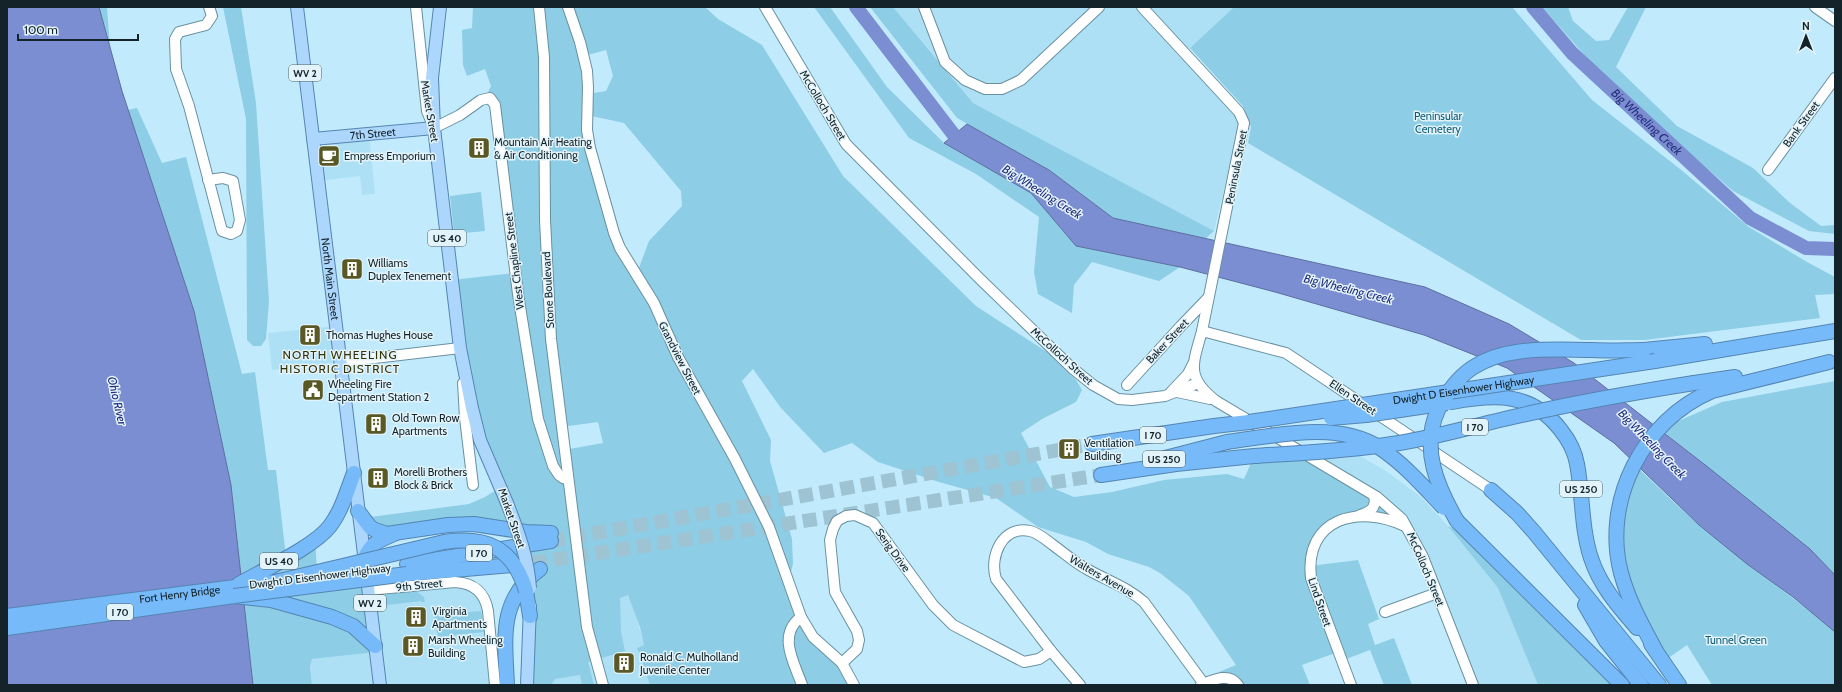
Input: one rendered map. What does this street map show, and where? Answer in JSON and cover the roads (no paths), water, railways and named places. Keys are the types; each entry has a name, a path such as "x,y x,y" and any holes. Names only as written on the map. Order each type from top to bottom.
{"highway":[{"name":"Dwight D Eisenhower Highway","path":"1092,444 1655,361 1831,332"},
{"path":"1457,521 1442,496 1435,477 1430,448 1436,416 1446,394 1457,381 1472,368 1492,359 1527,351 1548,349 1644,350 1803,336"},
{"path":"1656,651 1635,613 1621,572 1616,531 1618,512 1626,484 1634,464 1644,447 1664,423 1698,397 1712,391 1832,361"},
{"name":"I 70","path":"1101,475 1176,464 1392,444 1445,434 1522,415 1639,392 1832,361"},
{"name":"US 250","path":"1249,422 1307,421 1366,415 1482,397 1504,397 1533,405 1551,417 1570,443 1577,462 1587,541 1595,571 1615,602 1656,651 1679,685"},
{"name":"US 250","path":"1101,475 1227,442 1322,432 1340,433 1361,438 1379,447 1396,459 1483,548 1622,685"},
{"name":"US 40","path":"233,591 323,534 336,517 344,501 354,473"},
{"path":"1491,490 1517,513 1659,685"},
{"path":"358,511 366,523 375,530 387,534 397,533"},
{"name":"I 70","path":"397,533 448,525 474,524 551,537 407,569"},
{"path":"364,559 375,542 397,533"},
{"path":"275,582 444,542 469,540 486,544 503,552 518,567 528,589 530,616"},
{"name":"I 70","path":"407,569 537,566 521,586 507,614 505,632 507,685"},
{"name":"Dwight D Eisenhower Highway","path":"233,591 407,569"},
{"name":"Dwight D Eisenhower Highway","path":"233,591 275,582 407,569"},
{"path":"1567,573 1606,641 1641,685"},
{"path":"233,591 332,617 353,626 375,646"},
{"name":"Fort Henry Bridge","path":"7,616 233,591"},
{"name":"Fort Henry Bridge","path":"7,628 233,591"}],"main road":[{"name":"North Main Street","path":"297,7 380,685"},
{"name":"US 40","path":"434,128 432,78 440,7"},
{"name":"7th Street","path":"312,139 434,128"},
{"name":"Market Street","path":"434,128 460,353 480,440 519,533 529,569 528,589"},
{"path":"528,685 530,616"}],"street":[{"path":"208,180 223,178 233,181 240,220 237,231 231,234 222,231 208,180 188,99 176,69 175,39 179,32 206,25 212,16 209,7"},
{"name":"Market Street","path":"416,7 427,111 434,128"},
{"name":"Stone Boulevard","path":"540,7 544,57 544,220 550,339 587,627 603,685"},
{"name":"Grandview Street","path":"568,7 580,42 587,71 588,130 590,148 596,175 620,248 654,304 678,357 735,459 769,527 801,617 813,637 842,663 854,685"},
{"name":"McColloch Street","path":"765,7 846,144 980,279 1061,357 1093,385 1118,399 1132,400 1147,399 1172,393 1198,383 1202,391 1216,401 1374,496 1394,511 1408,527 1423,557 1473,685"},
{"path":"924,7 945,62 964,80 985,89 1002,89 1021,80 1099,7"},
{"name":"Peninsula Street","path":"1142,7 1239,112 1244,123 1202,331 1193,364"},
{"path":"1815,7 1835,21"},
{"name":"Bank Street","path":"1768,170 1835,78"},
{"name":"West Chapline Street","path":"434,128 460,115 481,100 488,98 494,101 503,162 518,294 538,419 553,466 559,475 568,479"},
{"name":"Baker Street","path":"1127,385 1209,295"},
{"name":"Ellen Street","path":"1202,331 1286,353 1491,490"},
{"path":"340,362 460,353"},
{"name":"Market Street","path":"460,353 465,418 473,485"},
{"path":"1172,393 1188,374 1193,364"},
{"path":"1193,364 1195,377 1198,383"},
{"path":"1172,393 1187,393 1216,401"},
{"name":"Lind Street","path":"1351,685 1314,589 1310,566 1315,544 1324,530 1341,519 1367,513 1374,507 1374,496"},
{"name":"Serig Drive","path":"842,663 857,649 859,640 857,631 835,592 830,540 837,522 846,516 855,515 873,523 933,605 953,625 1024,662 1039,659 1051,651"},
{"name":"Lind Street","path":"1356,516 1387,519 1408,527"},
{"name":"Walters Avenue","path":"1080,685 1051,651 1000,584 994,570 994,557 998,546 1004,539 1020,531 1029,531 1038,534 1085,568 1134,593 1144,602 1202,684"},
{"name":"9th Street","path":"368,590 455,582 469,584 480,591 486,600 496,685"},
{"path":"1385,612 1437,593"},
{"path":"801,617 790,627 788,643 802,685"},
{"path":"1202,684 1219,678 1229,678 1236,681 1238,685"}],"water":[{"name":"Ohio River","path":"7,7 99,7 122,91 194,311 231,485 253,685 7,685"},
{"path":"967,124 1049,170 1113,218 1425,287 1509,324 1574,363 1810,549 1835,575 1835,632 1793,597 1747,564 1699,525 1614,443 1507,368 1424,335 1275,292 1180,267 1076,246 1031,193 944,143"}],"waterway":[{"name":"Big Wheeling Creek","path":"856,7 957,139 969,146"},
{"name":"Big Wheeling Creek","path":"1533,7 1572,53 1750,218 1806,248 1835,249"}],"tunnel":[{"path":"551,541 1092,444"},
{"path":"533,563 1101,475"}],"place":[{"name":"Mountain Air Heating & Air Conditioning","path":"479,148"},
{"name":"Empress Emporium","path":"329,156"},
{"name":"Williams Duplex Tenement","path":"352,269"},
{"name":"Thomas Hughes House","path":"310,335"},
{"name":"Wheeling Fire Department Station 2","path":"313,390"},
{"name":"Old Town Row Apartments","path":"376,424"},
{"name":"Ventilation Building","path":"1069,449"},
{"name":"Morelli Brothers Block & Brick","path":"378,478"},
{"name":"Virginia Apartments","path":"416,617"},
{"name":"Marsh Wheeling Building","path":"413,646"},
{"name":"Ronald C. Mulholland Juvenile Center","path":"624,663"}],"district":[{"name":"NORTH WHEELING HISTORIC DISTRICT","path":"340,362"}],"park label":[{"name":"Peninsular Cemetery","path":"1438,122"},
{"name":"Tunnel Green","path":"1736,640"}]}
